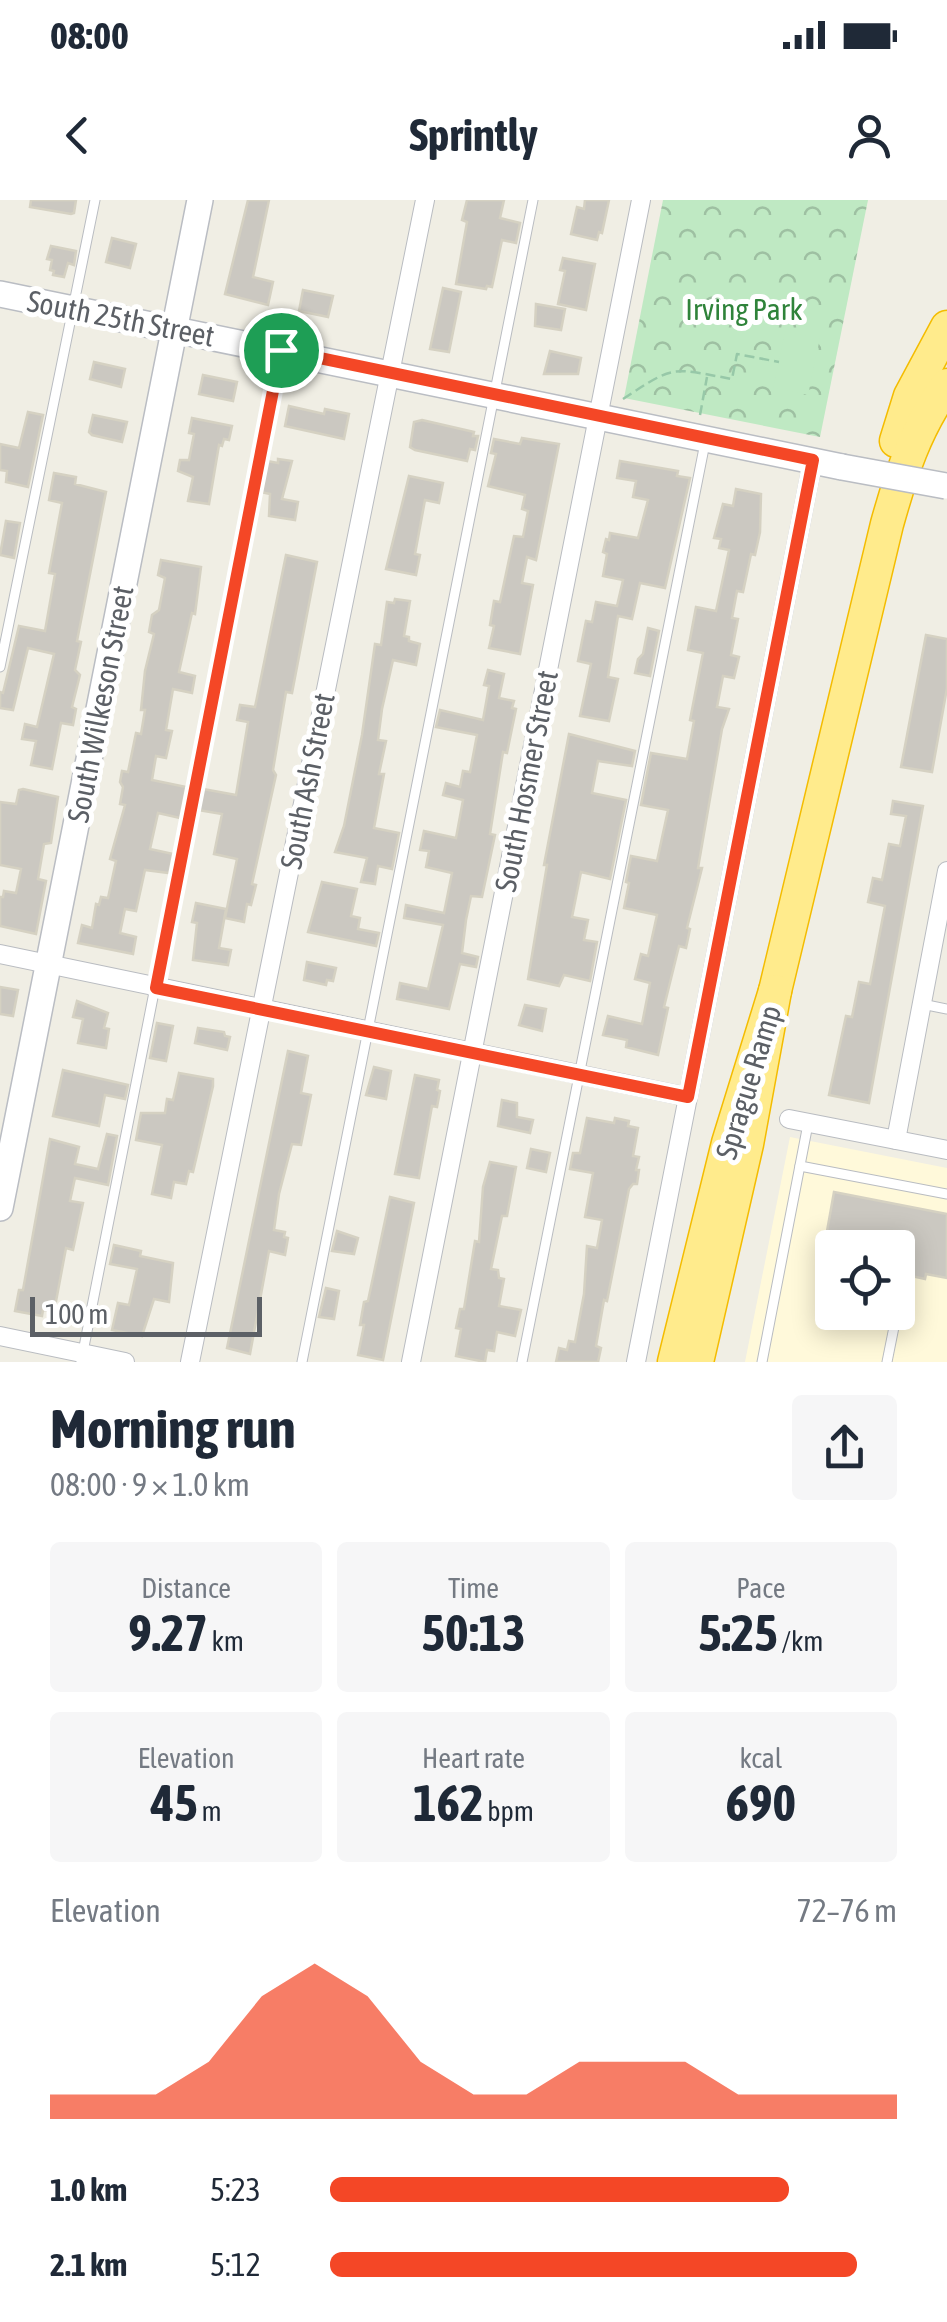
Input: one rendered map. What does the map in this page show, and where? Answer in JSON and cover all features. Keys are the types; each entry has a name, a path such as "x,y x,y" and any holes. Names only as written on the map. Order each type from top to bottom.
{"highway":[{"path":"887,524 892,456 902,418 947,327"},
{"path":"775,991 904,464 947,386"},
{"name":"Sprague Ramp","path":"674,1362 728,1142 775,991"},
{"name":"Sprague Ramp","path":"697,1362 747,1144 775,991"}],"street":[{"name":"South Wilkeson Street","path":"0,1208 200,200"},
{"name":"South Ash Street","path":"190,1362 424,200"},
{"name":"South Hosmer Street","path":"411,1362 641,200"},
{"name":"South 25th Street","path":"0,294 597,417 703,426 813,460 946,486"},
{"path":"636,1362 813,460"},
{"path":"896,1140 922,1004 938,961 947,871"},
{"path":"0,954 688,1097"},
{"path":"789,1118 947,1150"},
{"path":"0,1336 82,1358 125,1362"}],"lane":[{"path":"0,666 95,200"},
{"path":"302,1362 533,200"},
{"path":"82,1358 281,350"},
{"path":"522,1362 703,426"},
{"path":"922,1004 947,1008"},
{"path":"762,1362 809,1122"},
{"path":"800,1166 947,1194"},
{"path":"887,1362 893,1330"}],"path":[{"path":"622,400 664,372 683,370 732,379 737,354 779,362"},
{"path":"703,426 708,375"}],"shaded area":[{"path":"790,1137 947,1168 947,1362 745,1362"}],"green space":[{"name":"Irving Park","path":"663,200 868,200 820,437 624,398"},
{"path":"785,331 820,338 808,395 773,388"}],"building":[{"path":"31,200 76,200 71,214 30,207"},
{"path":"248,200 269,200 253,277 273,282 268,305 225,294"},
{"path":"467,200 504,200 500,218 520,223 516,243 502,240 492,287 486,289 456,284"},
{"path":"585,200 609,200 597,240 571,234 577,207 584,209"},
{"path":"112,238 136,244 130,268 106,262"},
{"path":"51,246 76,251 74,265 68,263 64,277 53,275 50,270 52,260 47,259"},
{"path":"563,258 595,264 586,310 558,304 565,271 560,270"},
{"path":"443,288 461,292 449,352 430,349"},
{"path":"303,290 333,296 328,317 299,311"},
{"path":"536,304 565,309 561,330 535,326"},
{"path":"550,351 581,358 578,374 544,374"},
{"path":"94,362 125,369 121,387 90,379"},
{"path":"203,375 237,382 233,401 199,394"},
{"path":"289,406 324,414 325,409 349,414 344,439 285,426"},
{"path":"28,412 43,415 28,487 6,482 7,471 0,470 0,444 19,448"},
{"path":"93,415 127,422 122,442 92,435 89,432"},
{"path":"192,418 232,426 229,440 224,439 219,445 209,504 188,501 193,477 178,471 180,460 189,460 194,434 189,433"},
{"path":"422,420 474,432 473,436 478,436 475,450 470,449 467,461 415,450 410,447 414,422"},
{"path":"522,438 559,444 536,560 527,557 522,583 533,585 520,654 489,648 494,601 500,602 514,536 523,537 528,511 522,509 525,495 488,486 496,454 491,453 494,439 520,444"},
{"path":"278,459 292,461 282,499 298,502 295,520 269,516 270,494 261,492 267,461 278,463"},
{"path":"620,461 678,471 677,476 690,478 665,588 640,583 632,619 618,616 608,677 618,679 609,721 580,716 591,664 578,661 586,621 592,622 596,602 617,606 623,580 603,576 606,539 609,540 610,533 638,538 648,500 633,497 636,481 617,478"},
{"path":"54,473 76,477 75,484 106,492 77,641 81,642 75,670 80,675 72,707 76,709 73,725 61,723 52,769 31,765 36,741 22,739 25,724 37,727 54,654 28,648 13,710 0,708 0,692 3,693 19,626 45,631 55,574 49,573 62,503 49,500"},
{"path":"409,476 443,483 439,503 425,500 415,554 420,555 416,575 386,569"},
{"path":"736,489 761,494 760,532 743,592 737,591 732,618 738,619 731,655 739,657 734,678 723,676 717,707 729,709 722,729 698,868 702,868 686,948 679,946 664,1007 668,1008 658,1055 626,1047 627,1040 603,1035 608,1016 642,1024 650,983 635,979 641,954 648,956 657,915 624,908 629,883 626,882 631,856 657,861 668,810 641,805 651,753 687,759 703,653 688,650 696,607 716,611 729,550 719,548 721,539 714,538 723,504 733,506"},
{"path":"6,521 20,523 14,558 0,555"},
{"path":"286,555 317,562 292,693 286,692 273,770 276,775 252,884 256,885 244,922 225,918 237,859 214,854 222,814 198,810 203,789 236,795 248,722 237,720 240,705 255,707"},
{"path":"161,560 201,567 195,614 192,613 179,672 195,676 192,693 173,689 166,730 172,731 166,758 156,756 152,780 186,787 180,818 158,813 150,849 173,854 169,873 145,870 136,911 125,909 120,933 136,937 133,954 78,943 82,925 92,928 96,904 99,905 101,897 108,898 116,861 110,859 125,805 120,804 122,771 128,772 145,710 141,710 145,671 154,634 149,632 152,615 159,610 165,578 158,575"},
{"path":"395,599 410,601 404,636 420,644 416,665 393,660 382,709 378,740 386,741 379,774 384,774 374,828 399,833 392,869 378,866 375,884 361,882 367,858 335,852 362,735 375,644 381,645 387,602 394,603"},
{"path":"648,628 659,631 650,676 635,673"},
{"path":"926,635 947,639 947,688 932,772 901,767"},
{"path":"488,670 504,674 499,698 514,701 512,708 516,709 507,753 503,752 490,834 495,835 482,897 471,896 466,920 462,953 478,957 476,967 460,964 449,1009 397,999 400,983 428,989 443,925 404,918 406,905 444,913 452,873 426,867 429,851 420,850 424,831 456,838 463,800 443,795 446,783 460,787 463,771 470,772 477,735 436,727 440,710 483,720"},
{"path":"569,734 635,751 632,766 598,761 592,793 626,800 610,879 581,872 572,917 588,920 584,940 597,942 590,981 564,975 559,986 528,979 544,865"},
{"path":"19,790 58,797 51,843 44,844 38,879 46,881 36,934 0,926 0,897 4,891 16,893 21,869 0,865 0,802 16,804"},
{"path":"893,801 923,806 869,1103 829,1095 846,1016 852,1017 859,982 870,984 885,906 868,902 873,878 882,880 889,844 900,846 906,816 891,814"},
{"path":"322,882 357,889 351,916 360,918 358,929 379,933 376,946 308,932"},
{"path":"196,903 226,909 219,948 231,950 228,965 193,960"},
{"path":"307,962 336,968 333,981 327,980 326,985 304,980"},
{"path":"0,987 18,990 13,1016 0,1014"},
{"path":"77,1001 108,1013 104,1028 109,1029 106,1048 78,1043 83,1019 73,1017"},
{"path":"525,1005 546,1009 542,1031 519,1025"},
{"path":"157,1023 173,1026 166,1061 150,1058"},
{"path":"198,1028 224,1032 230,1037 227,1050 195,1043"},
{"path":"288,1051 308,1056 301,1093 311,1095 301,1145 292,1144 279,1194 274,1230 285,1232 284,1237 288,1238 285,1255 269,1251 250,1354 227,1348"},
{"path":"374,1067 391,1071 386,1099 366,1095"},
{"path":"63,1070 128,1085 125,1099 105,1095 99,1126 53,1116"},
{"path":"179,1073 213,1079 213,1086 193,1172 189,1171 186,1184 174,1182 171,1198 152,1194 162,1145 136,1140 141,1113 165,1113 167,1099 173,1100"},
{"path":"415,1075 439,1080 440,1091 437,1107 432,1106 419,1178 395,1174"},
{"path":"502,1100 517,1103 517,1117 533,1120 530,1133 498,1126"},
{"path":"587,1118 614,1123 615,1118 638,1128 633,1156 639,1157 639,1170 637,1184 629,1189 607,1301 604,1300 596,1346 601,1348 598,1362 556,1362 559,1348 567,1350 569,1341 575,1342 587,1246 597,1248 602,1220 585,1217 593,1173 570,1169 573,1153 580,1153"},
{"path":"107,1134 117,1136 108,1185 75,1178 70,1201 83,1203 73,1250 66,1248 54,1312 43,1310 42,1316 15,1311 19,1290 23,1290 50,1139 79,1147 75,1164 98,1169"},
{"path":"531,1149 550,1153 546,1172 527,1168"},
{"path":"490,1162 516,1167 491,1269 498,1270 499,1278 504,1279 499,1306 521,1310 515,1336 497,1332 494,1351 487,1350 485,1362 456,1356 461,1329 456,1328 460,1309 464,1309 475,1241 479,1242 483,1187"},
{"path":"834,1192 947,1214 947,1278 926,1274 925,1279 915,1277 915,1230 827,1230"},
{"path":"390,1197 414,1203 383,1360 358,1355 364,1302 368,1301"},
{"path":"337,1231 358,1238 354,1254 332,1251"},
{"path":"114,1245 173,1263 169,1302 154,1299 142,1336 112,1330 118,1303 129,1305 137,1269 110,1264"},
{"path":"326,1288 339,1291 334,1319 319,1317"}],"route":[{"path":"281,350 813,460 688,1097 156,988 281,350"}]}
